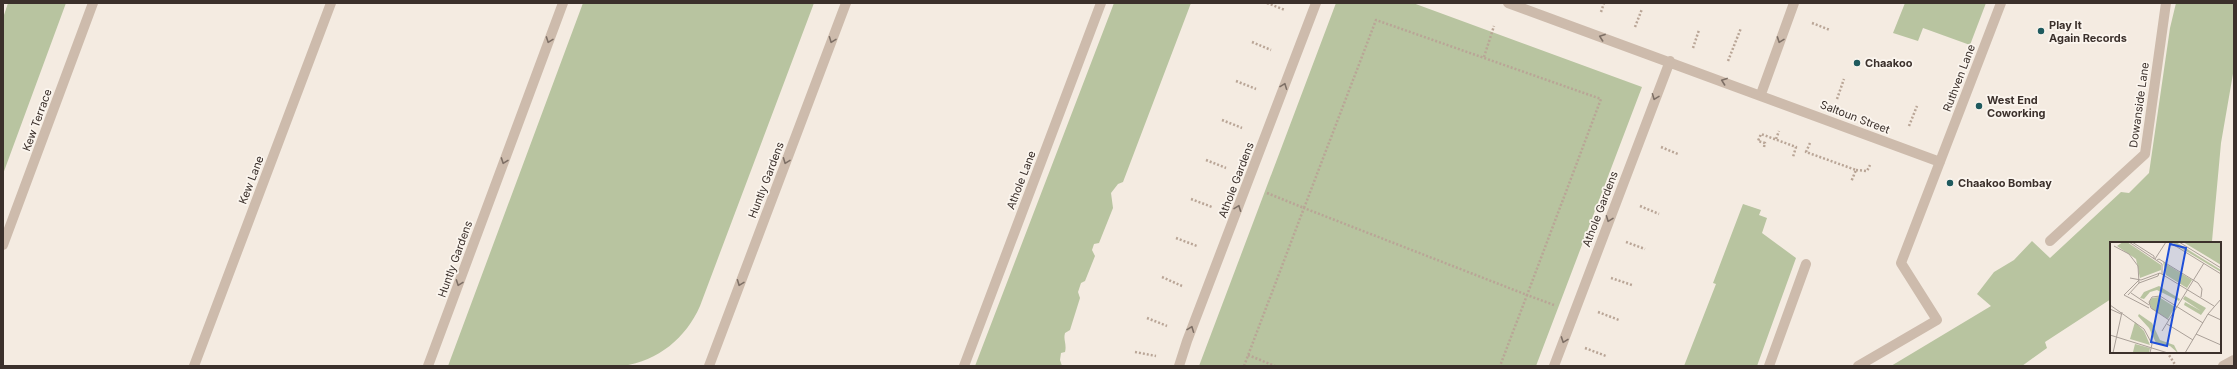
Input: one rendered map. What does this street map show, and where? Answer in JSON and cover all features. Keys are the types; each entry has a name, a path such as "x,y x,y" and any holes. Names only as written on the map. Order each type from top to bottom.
{"street":[{"name":"Kew Terrace","path":"3,245 93,3"},
{"name":"Kew Lane","path":"194,366 331,3"},
{"name":"Huntly Gardens","path":"428,366 563,3"},
{"name":"Huntly Gardens","path":"709,366 846,3"},
{"name":"Athole Lane","path":"964,366 1101,3"},
{"name":"Athole Gardens","path":"1179,366 1187,341 1316,3"},
{"path":"1508,3 1761,94 1794,3"},
{"name":"Ruthven Lane","path":"1858,366 1937,320 1901,263 2002,3"},
{"name":"Dowanside Lane","path":"2050,241 2145,154 2166,3"},
{"name":"Athole Gardens","path":"1554,366 1670,61"},
{"name":"Saltoun Street","path":"1761,94 1940,162"},
{"path":"1769,366 1806,264"},
{"path":"2223,366 2234,360"}],"path":[{"path":"1267,3 1285,10"},
{"path":"1600,15 1604,3"},
{"path":"1635,27 1642,8"},
{"path":"1244,366 1376,20 1601,99 1500,366"},
{"path":"1812,23 1830,30"},
{"path":"1484,57 1494,26"},
{"path":"1728,62 1741,28"},
{"path":"1692,48 1699,30"},
{"path":"1252,42 1270,50"},
{"path":"1836,99 1844,79"},
{"path":"1236,81 1256,89"},
{"path":"1909,126 1917,106"},
{"path":"1222,120 1242,128"},
{"path":"1776,139 1778,131"},
{"path":"1764,147 1764,144 1758,141 1761,134 1796,147 1793,157"},
{"path":"1810,143 1806,152 1856,170 1867,170 1870,165"},
{"path":"1659,146 1678,154"},
{"path":"1206,160 1226,168"},
{"path":"1851,182 1856,170"},
{"path":"1265,192 1527,295 1559,306"},
{"path":"1191,199 1212,207"},
{"path":"1637,205 1659,214"},
{"path":"1176,238 1197,246"},
{"path":"1624,242 1645,250"},
{"path":"1162,277 1182,286"},
{"path":"1610,278 1632,285"},
{"path":"1598,312 1619,320"},
{"path":"1147,318 1167,326"},
{"path":"1584,348 1606,356"},
{"path":"1135,352 1156,356"},
{"path":"2168,353 2176,366"},
{"path":"1248,355 1276,366"}],"green space":[{"path":"8,3 66,3 3,174 3,18"},
{"path":"583,3 814,3 700,306 694,318 679,338 659,353 648,359 623,366 448,366"},
{"path":"1114,3 1191,3 1123,182 1118,184 1111,193 1113,208 1099,243 1094,244 1092,250 1095,256 1085,281 1081,283 1078,292 1080,298 1070,330 1065,333 1064,338 1066,347 1065,352 1061,353 1060,360 1062,366 975,366"},
{"path":"1336,3 1413,3 1642,87 1536,366 1199,366"},
{"path":"1905,3 1986,3 1970,45 1923,28 1918,41 1893,33"},
{"path":"2176,3 2234,3 2234,68 2221,143 2212,241 2110,242 2110,300 2045,342 2047,348 2022,366 1891,366 1991,306 1977,294 1994,272 2014,260 2032,241 2050,258 2121,192 2129,193 2149,173 2170,28"},
{"path":"1743,204 1761,210 1759,215 1767,218 1762,233 1796,258 1757,366 1684,366 1716,284 1713,283"}],"place":[{"name":"Play It Again Records","path":"2041,31"},
{"name":"Chaakoo","path":"1857,63"},
{"name":"West End Coworking","path":"1979,106"},
{"name":"Chaakoo Bombay","path":"1950,183"}]}
